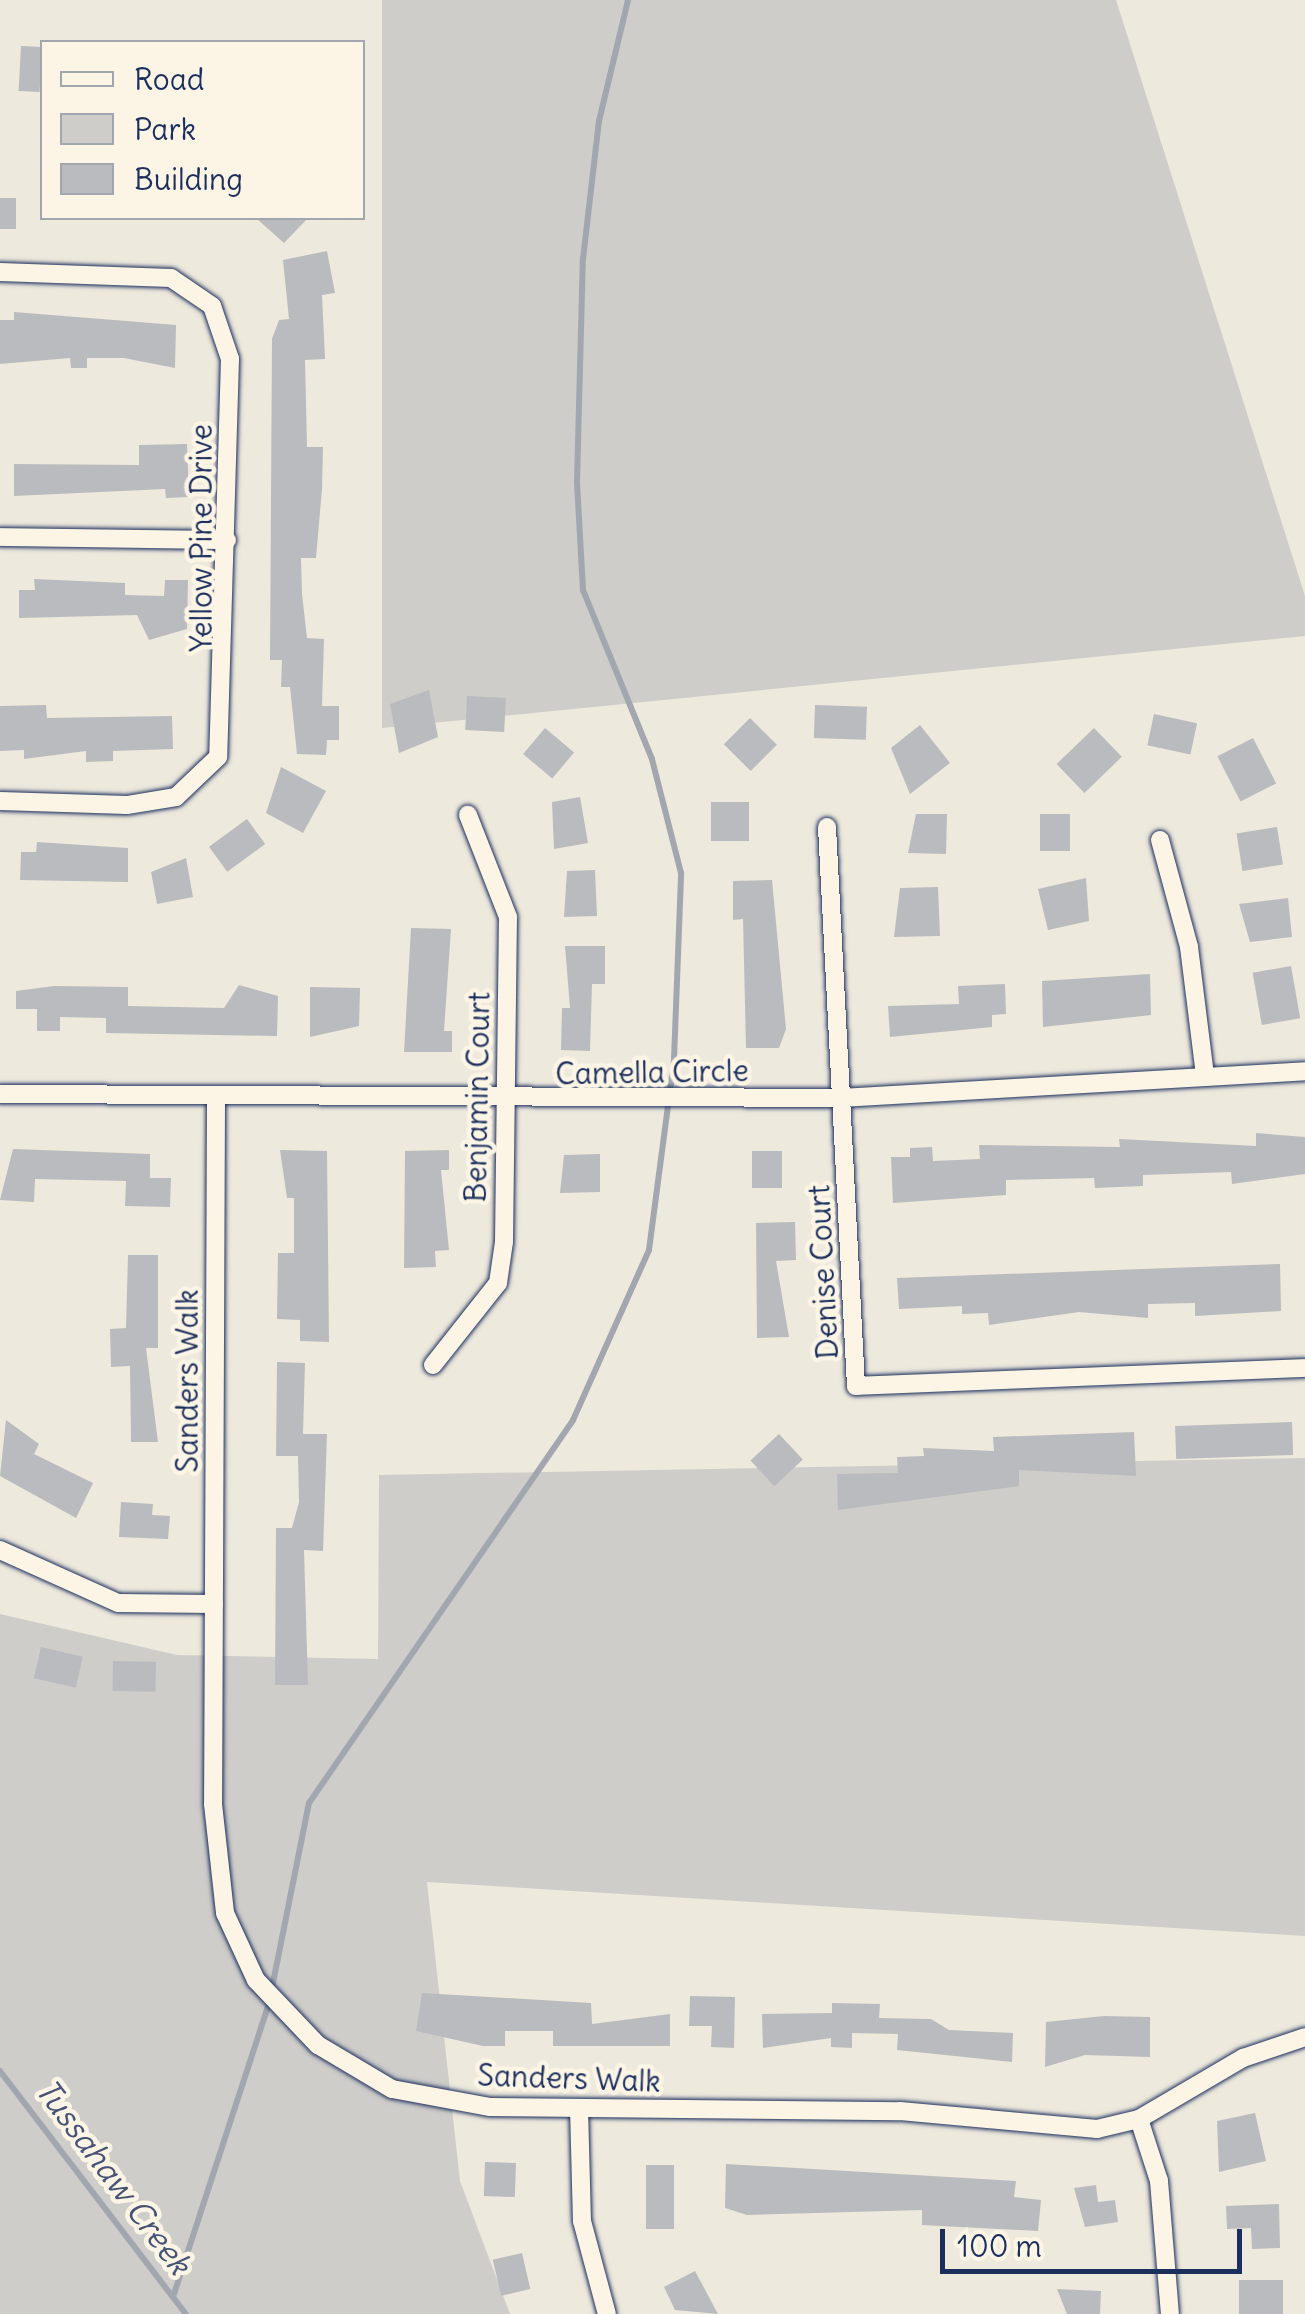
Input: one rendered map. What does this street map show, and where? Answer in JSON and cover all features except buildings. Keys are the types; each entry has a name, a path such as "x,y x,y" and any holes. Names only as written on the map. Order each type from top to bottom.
{"street":[{"name":"Yellow Pine Drive","path":"0,272 172,278 212,306 230,359 226,720 202,780 176,797 128,806 0,801"},
{"path":"0,537 227,540"},
{"name":"Benjamin Court","path":"433,1365 498,1283 508,917 468,815"},
{"name":"Denise Court","path":"827,826 856,1386 1305,1368"},
{"path":"1160,840 1189,947 1206,1076"},
{"name":"Camella Circle","path":"0,1094 216,1102 841,1098 1305,1070"},
{"name":"Sanders Walk","path":"216,1102 215,1822 225,1913 256,1980 318,2045 392,2089 490,2107 900,2111 1097,2129 1139,2120 1243,2058 1305,2037"},
{"path":"0,1550 118,1602 214,1604"},
{"path":"579,2108 582,2221 607,2314"},
{"path":"1139,2120 1159,2181 1170,2314"}],"green space":[{"path":"382,0 1116,0 1305,596 1305,636 382,728"},
{"path":"1305,1458 1305,1936 427,1882 460,2181 510,2314 0,2314 0,1614 177,1655 378,1659 379,1475"}],"waterway":[{"path":"173,2297 269,2003 309,1803 573,1420 649,1250 674,1059 681,873 652,759 583,590 577,482 583,259 599,121 628,0"},
{"name":"Tussahaw Creek","path":"0,2071 186,2314"}]}
